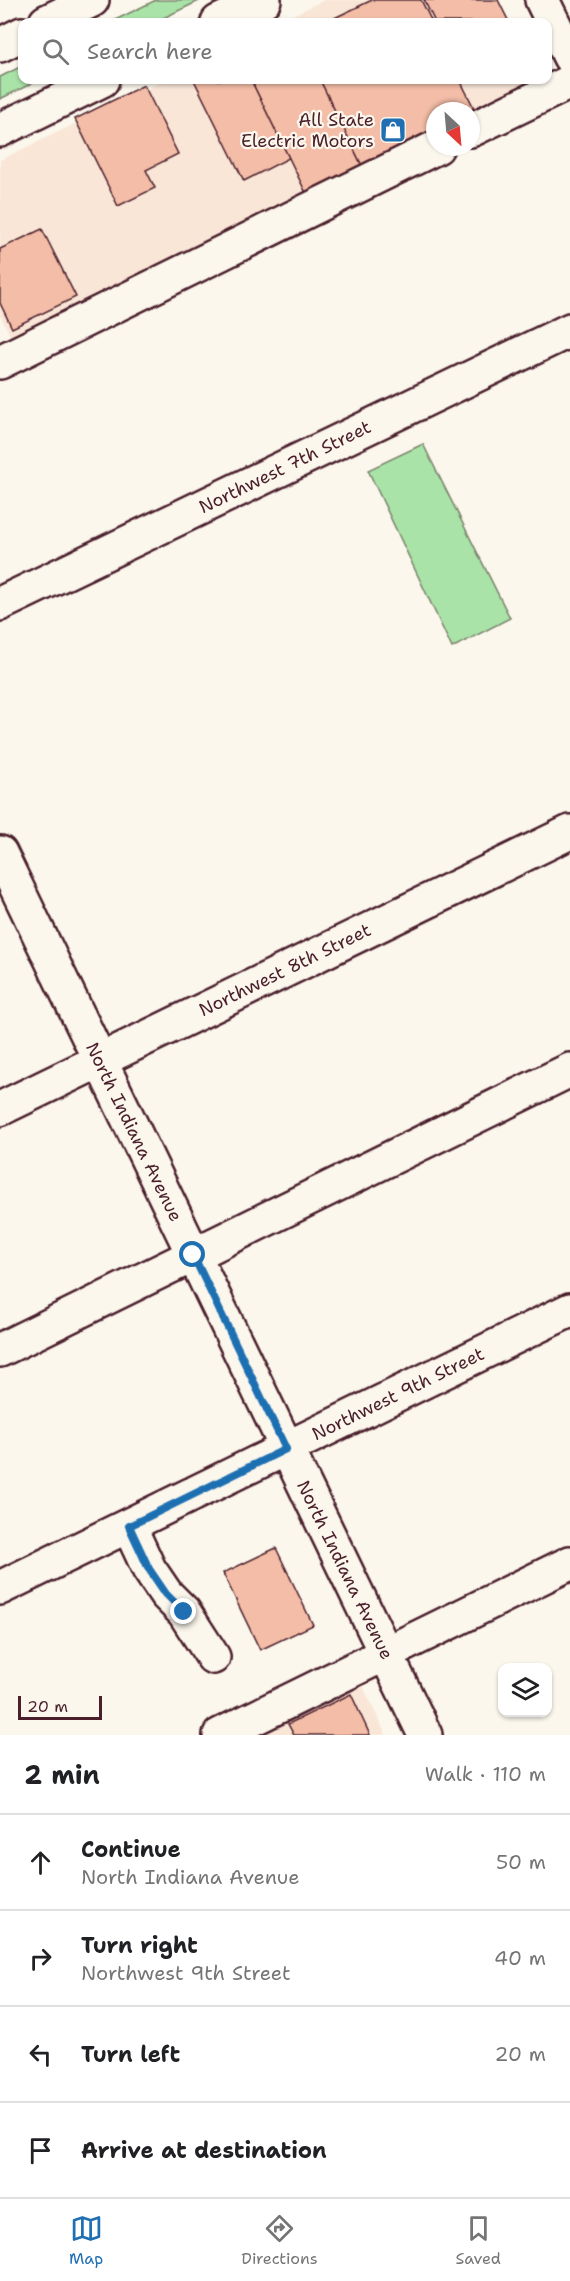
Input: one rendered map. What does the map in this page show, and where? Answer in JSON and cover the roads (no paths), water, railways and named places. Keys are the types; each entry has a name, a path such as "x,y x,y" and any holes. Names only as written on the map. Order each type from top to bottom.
{"street":[{"path":"54,18 92,0"},
{"path":"226,18 264,0"},
{"path":"542,0 551,18"},
{"path":"552,20 570,57"},
{"path":"0,45 18,36"},
{"path":"480,126 570,82"},
{"path":"0,130 94,84"},
{"path":"0,362 426,152"},
{"name":"Northwest 7th Street","path":"0,604 570,330"},
{"name":"Northwest 8th Street","path":"0,1109 570,832"},
{"name":"North Indiana Avenue","path":"0,853 425,1735"},
{"path":"0,1350 570,1070"},
{"name":"Northwest 9th Street","path":"0,1588 570,1310"},
{"path":"129,1526 149,1569 166,1594 184,1612 213,1657"},
{"path":"220,1735 570,1563"}],"place":[{"name":"All State Electric Motors","path":"393,130"}]}
